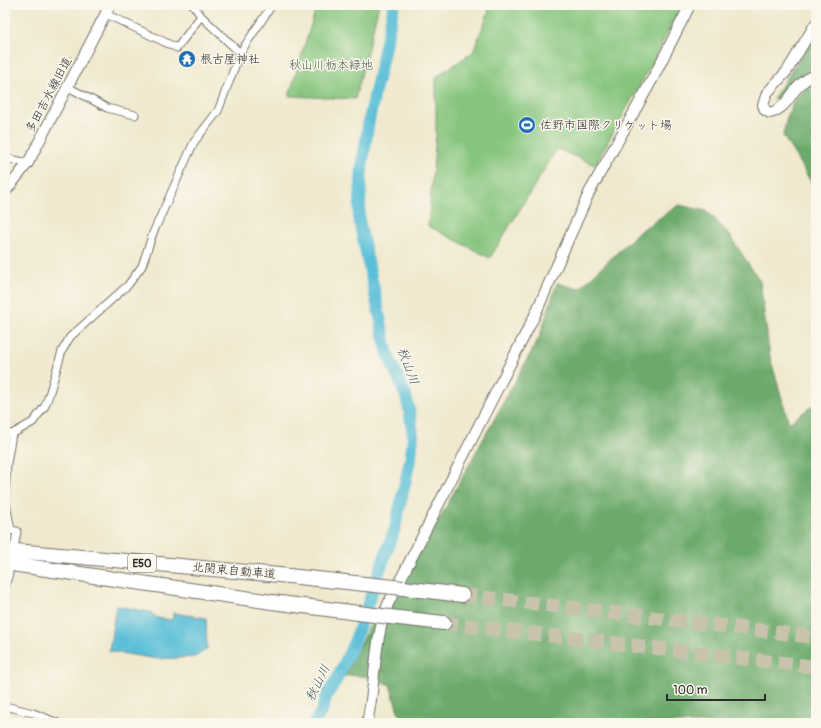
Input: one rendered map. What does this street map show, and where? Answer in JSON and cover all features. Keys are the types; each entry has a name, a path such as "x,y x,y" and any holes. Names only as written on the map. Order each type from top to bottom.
{"highway":[{"name":"北関東自動車道","path":"10,546 462,595"},
{"name":"北関東自動車道","path":"7,568 444,623"}],"street":[{"path":"193,5 201,16 240,53"},
{"path":"5,493 8,433 33,422 45,406 62,351 70,337 128,285 142,266 153,233 194,142 218,111 240,53 272,5"},
{"path":"367,723 374,688 379,632 388,604 534,317 589,193 653,78 690,5"},
{"path":"108,9 177,48 201,16"},
{"name":"多田吉水線旧道","path":"5,192 28,163 108,9"},
{"path":"816,23 787,71 767,93 763,105 766,110 770,113 778,111 798,85 804,80 816,75"},
{"path":"68,87 107,108 135,115"},
{"path":"5,158 28,163"},
{"path":"5,499 8,530 17,531 10,546"},
{"path":"5,587 7,568"},
{"path":"5,706 34,714 58,723"}],"green space":[{"name":"秋山川栃本緑地","path":"317,5 379,5 355,99 289,96"},
{"name":"佐野市国際クリケット場","path":"491,5 681,5 655,58 595,165 557,149 490,258 428,226 436,134 436,77 473,52"},
{"path":"816,33 816,68 796,79 780,98 773,99"},
{"path":"816,82 816,190 783,136 792,104 801,93"},
{"path":"679,205 707,211 728,233 760,281 770,357 789,423 816,403 816,723 404,723 398,711 390,685 368,677 345,676 375,615 387,594 426,543 539,338 557,283 579,289 640,231"}],"water":[{"path":"116,606 150,612 157,618 172,620 174,613 206,618 207,649 195,657 157,659 109,651"}],"waterway":[{"name":"秋山川","path":"314,723 322,711 326,697 338,677 355,640 395,528 411,456 413,435 409,409 406,396 388,355 359,220 362,166 369,120 394,5"}],"tunnel":[{"path":"462,595 816,637"},
{"path":"444,623 816,667"}],"place":[{"name":"根古屋神社","path":"187,59"},
{"name":"佐野市国際クリケット場","path":"527,125"}]}
